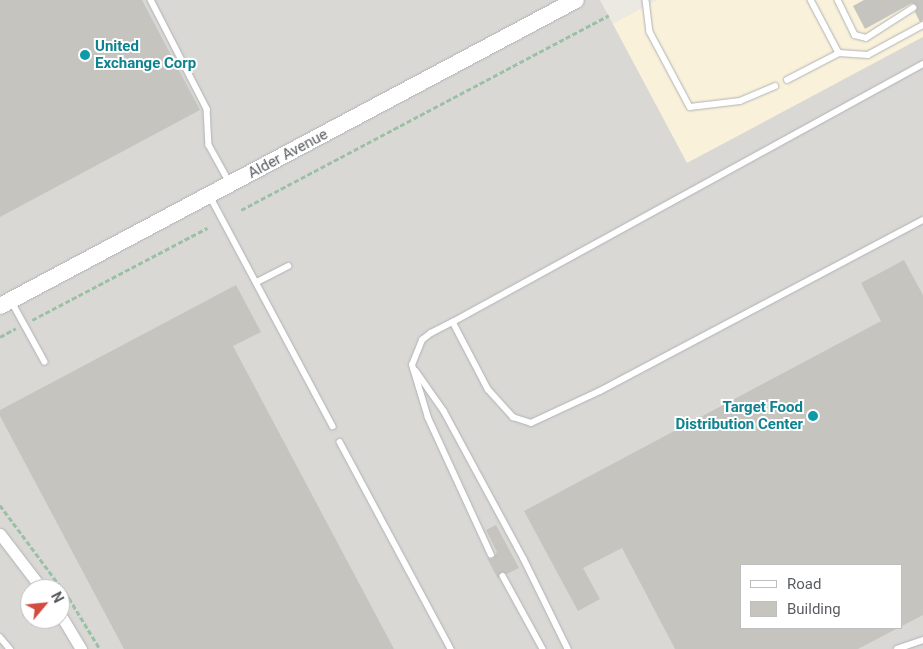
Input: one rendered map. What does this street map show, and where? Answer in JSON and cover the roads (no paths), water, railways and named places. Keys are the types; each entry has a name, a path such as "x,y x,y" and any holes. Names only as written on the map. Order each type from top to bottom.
{"main road":[{"name":"Alder Avenue","path":"5,303 231,185 576,0"}],"street":[{"path":"0,534 34,579"},
{"path":"69,629 81,649"}],"lane":[{"path":"151,0 207,110 209,145 231,185"},
{"path":"646,0 650,32 690,107 740,101 775,86"},
{"path":"812,0 839,53"},
{"path":"838,0 855,35 866,38 913,8"},
{"path":"787,80 839,53 868,55 923,25"},
{"path":"491,555 428,418 412,365 422,340 431,333 923,64"},
{"path":"210,196 333,426"},
{"path":"453,322 488,389 514,417 531,423 600,391 923,220"},
{"path":"257,282 288,266"},
{"path":"5,303 24,324 45,362"},
{"path":"412,365 444,411 524,559 568,649"},
{"path":"340,442 450,649"},
{"path":"503,576 543,649"},
{"path":"0,637 10,649"},
{"path":"897,649 923,640"}],"place":[{"name":"United Exchange Corp","path":"85,55"},
{"name":"Target Food Distribution Center","path":"813,416"}]}
